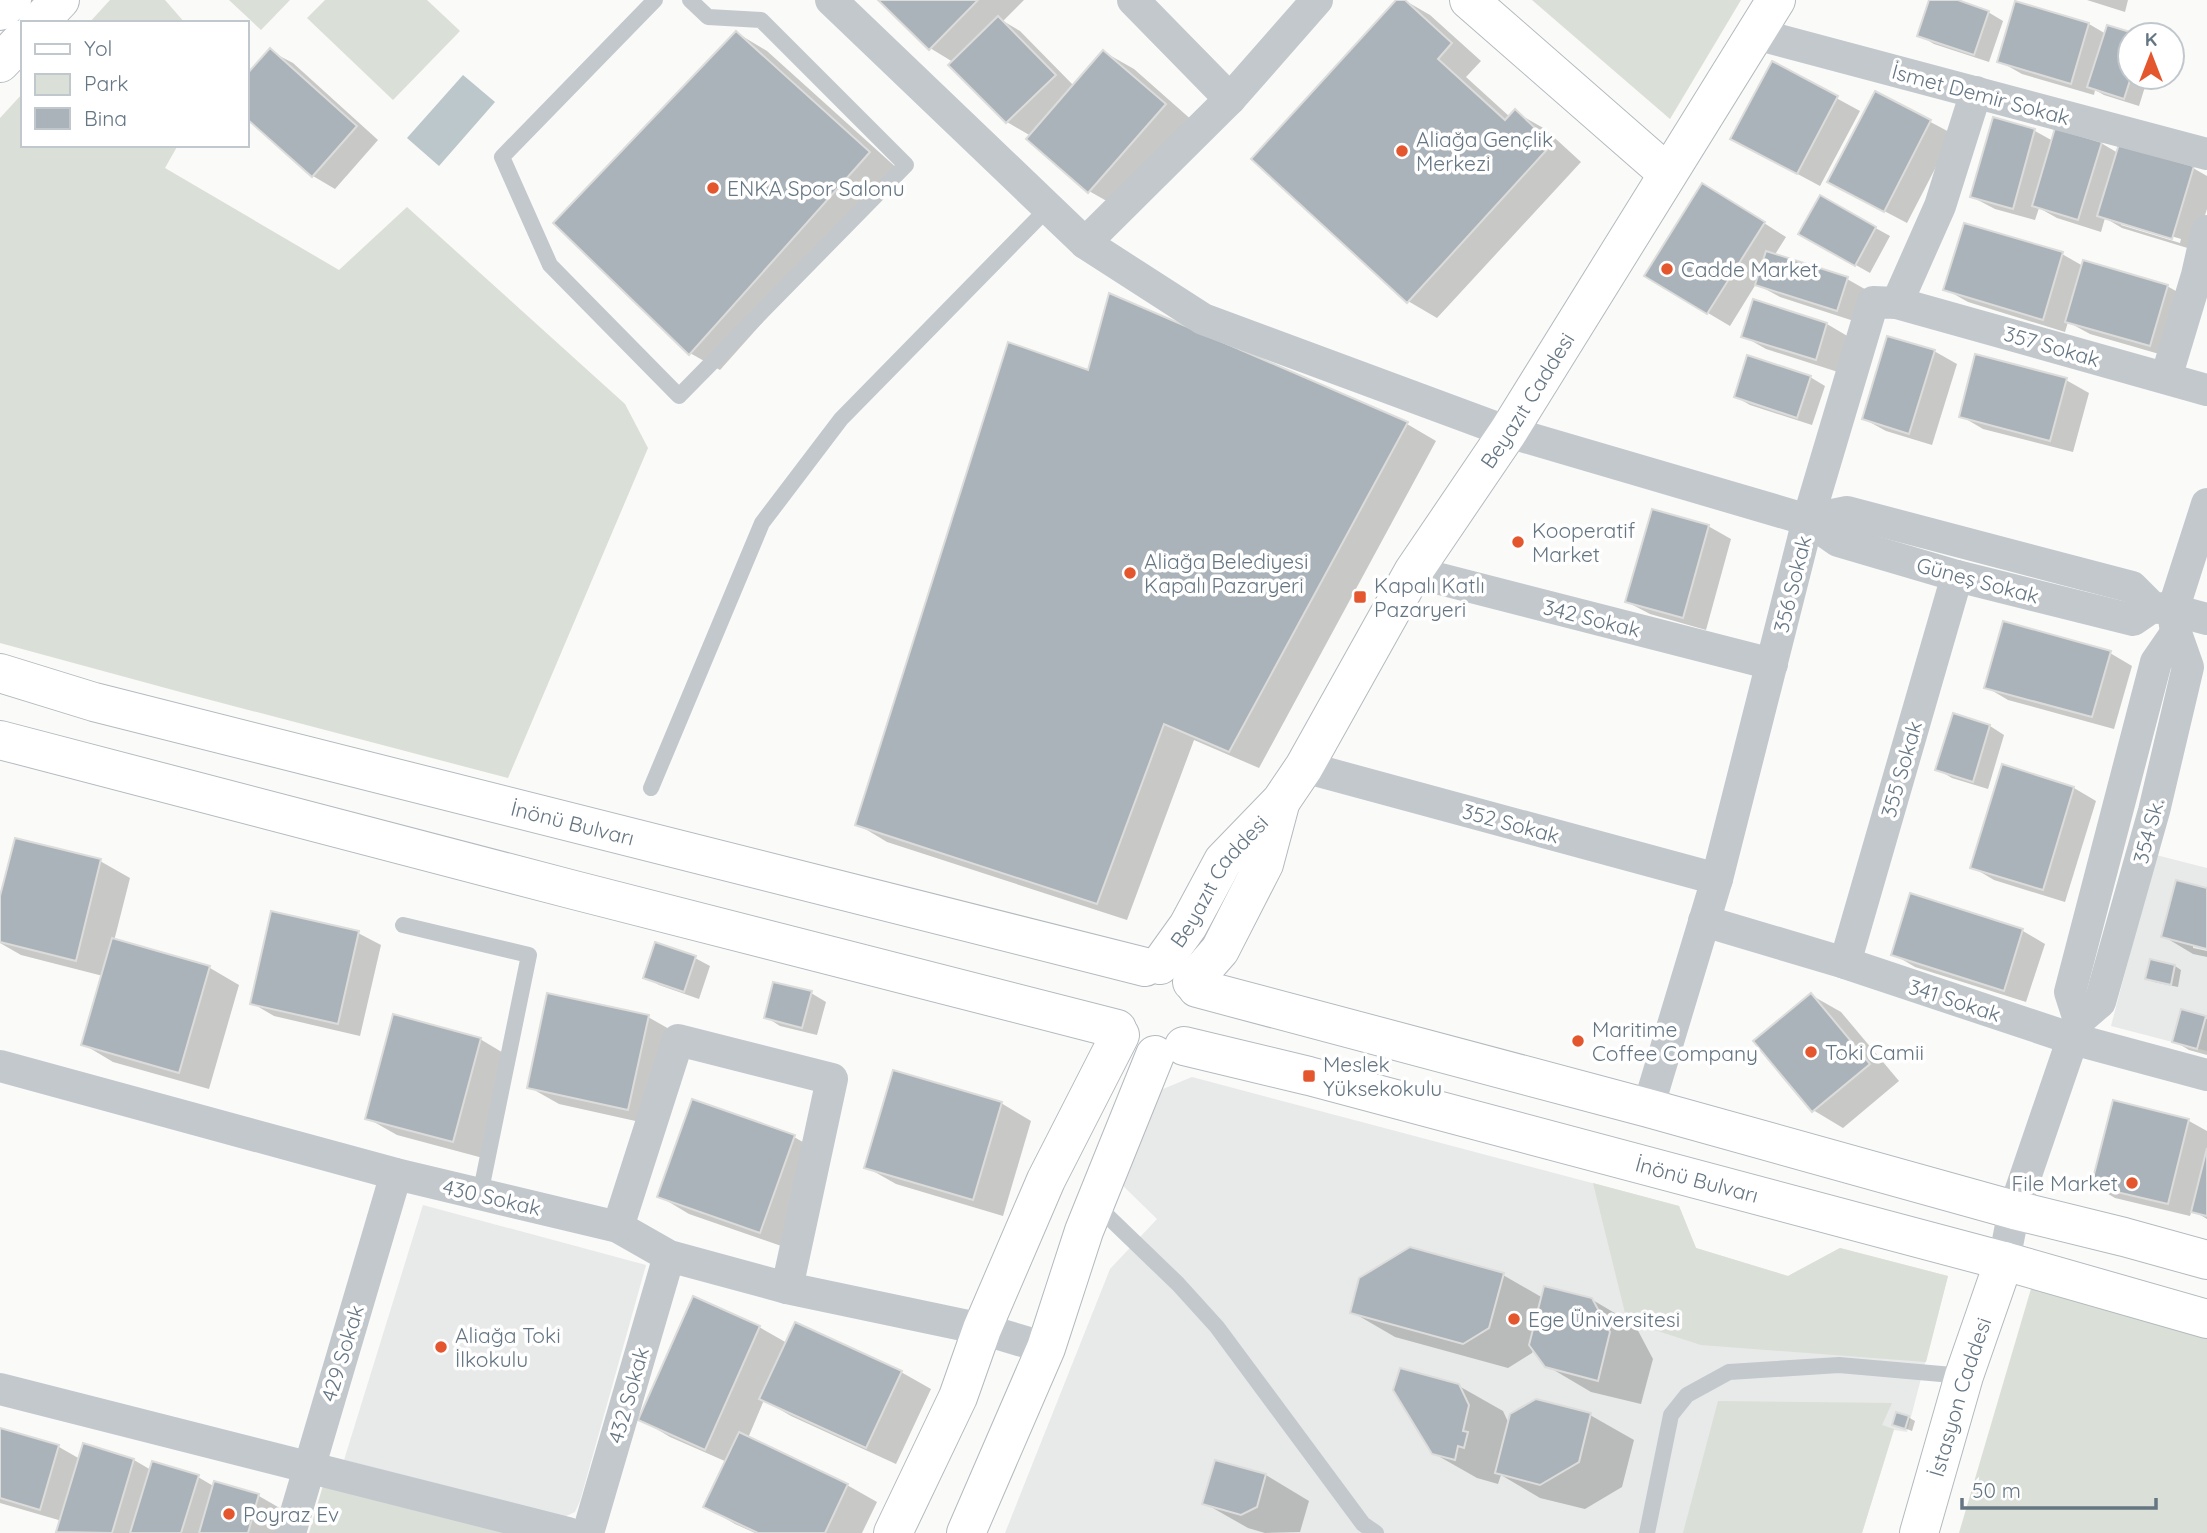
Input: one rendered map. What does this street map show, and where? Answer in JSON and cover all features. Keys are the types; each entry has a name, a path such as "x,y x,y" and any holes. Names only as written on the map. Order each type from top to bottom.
{"street":[{"path":"0,11 12,0"},
{"path":"40,21 60,0"},
{"name":"Güneş Sokak","path":"831,0 1085,243 1203,319 1508,432 1808,520 1838,541 1958,576 2133,620 2167,617 2207,619"},
{"path":"1133,0 1230,99"},
{"path":"1085,243 1230,99 1317,0"},
{"path":"1469,0 1667,173"},
{"name":"Beyazıt Caddesi","path":"1173,975 1220,950 1264,864 1281,801 1304,767 1413,572 1508,432 1776,0"},
{"name":"İsmet Demir Sokak","path":"1756,34 2207,154"},
{"path":"0,63 21,41"},
{"path":"1897,303 1940,205 1976,92"},
{"path":"2166,378 2207,232"},
{"name":"356 Sokak","path":"1648,1108 1717,878 1808,520 1873,302 1897,303"},
{"name":"357 Sokak","path":"1897,303 2207,390"},
{"path":"2167,617 2207,504"},
{"name":"Güneş Sokak","path":"1808,520 1847,512 2132,587 2167,617"},
{"name":"342 Sokak","path":"1413,572 1772,664"},
{"name":"355 Sokak","path":"1845,963 1958,576"},
{"name":"354 Sk.","path":"2004,1261 2014,1210 2076,1029 2100,1002 2154,811 2188,667 2167,617"},
{"name":"İnönü Bulvarı","path":"0,673 107,705 1173,975 2014,1210 2207,1260"},
{"path":"0,740 1118,1032"},
{"name":"352 Sokak","path":"1304,767 1717,878"},
{"name":"341 Sokak","path":"1704,921 2076,1029 2207,1075"},
{"path":"1133,972 1173,975 1201,1000 1199,1026 1193,1037 1169,1050 1141,1052 1129,1045 1118,1032 1112,1016 1116,991 1123,980 1133,972"},
{"path":"893,1533 958,1397 982,1329 1046,1180 1118,1032"},
{"path":"618,1227 678,1040 832,1079 787,1288"},
{"path":"966,1533 1046,1348 1095,1204 1169,1050"},
{"name":"İnönü Bulvarı","path":"1169,1050 1310,1076 2004,1261 2207,1320"},
{"name":"430 Sokak","path":"0,1066 396,1174 618,1227 669,1256 787,1288 982,1329 1046,1348"},
{"name":"429 Sokak","path":"290,1533 396,1174"},
{"name":"432 Sokak","path":"588,1533 669,1256"},
{"name":"İstasyon Caddesi","path":"1919,1533 1964,1376 2004,1261"},
{"path":"0,1389 568,1533"}],"lane":[{"path":"655,0 502,157 550,265 679,396 906,165 761,20 708,17 690,0"},
{"path":"651,788 762,523 841,419 1048,208"},
{"path":"403,925 529,954 480,1195"},
{"path":"1095,1204 1178,1284 1217,1327 1363,1524 1376,1533"},
{"path":"1647,1533 1671,1415 1687,1395 1729,1371 1839,1365 1964,1376"}],"shaded area":[{"path":"463,75 495,102 439,166 407,138"},
{"path":"2156,855 2207,868 2207,1051 2111,1026"},
{"name":"Ege Üniversitesi","path":"1192,1077 1679,1206 1696,1248 1788,1276 1840,1248 1948,1276 1907,1432 1894,1430 1862,1533 1005,1533 1110,1269 1157,1219 1117,1180 1146,1096"},
{"path":"423,1205 646,1265 575,1512 564,1517 344,1460"}],"green space":[{"path":"110,0 165,0 183,21 91,21"},
{"path":"229,0 290,0 261,30"},
{"path":"325,0 427,0 460,31 393,100 307,18"},
{"path":"1532,0 1741,0 1670,119"},
{"path":"21,95 21,147 177,147 165,168 339,270 407,207 625,404 648,448 508,778 0,643 0,118"},
{"path":"1593,1183 1679,1206 1696,1248 1788,1276 1840,1248 1948,1276 1926,1362 1701,1345 1627,1321"},
{"path":"2033,1282 2207,1335 2207,1533 1959,1533"},
{"path":"1718,1401 1892,1403 1882,1425 1894,1429 1862,1533 1683,1533"},
{"path":"324,1482 511,1533 309,1533"}],"building":[{"path":"878,0 978,0 929,50"},
{"name":"Aliağa Gençlik Merkezi","path":"1396,0 1405,0 1452,43 1438,59 1505,120 1515,109 1552,144 1407,303 1251,159"},
{"path":"1929,0 1958,0 1989,11 1974,55 1917,36"},
{"path":"2015,1 2089,23 2071,84 1997,62"},
{"path":"998,16 1056,75 1006,123 948,65"},
{"path":"2107,25 2116,28 2116,91 2127,91 2124,99 2087,87"},
{"name":"ENKA Spor Salonu","path":"736,31 870,152 689,355 553,223"},
{"path":"270,48 357,126 312,177 248,120 248,73"},
{"path":"1103,50 1166,104 1088,193 1026,139"},
{"path":"1772,61 1838,96 1797,174 1730,139"},
{"path":"1875,91 1931,120 1884,212 1827,182"},
{"path":"1993,117 2035,129 2013,209 1970,197"},
{"path":"2055,128 2102,142 2078,220 2032,206"},
{"path":"2119,144 2194,166 2172,239 2097,216"},
{"path":"1702,183 1765,222 1707,314 1644,276"},
{"path":"1820,195 1876,227 1855,266 1798,234"},
{"path":"1964,223 2063,252 2043,320 1943,290"},
{"path":"1766,251 1848,277 1837,311 1755,285"},
{"path":"2083,260 2168,285 2150,346 2065,322"},
{"name":"Aliağa Belediyesi Kapalı Pazaryeri","path":"1109,293 1408,422 1229,752 1164,724 1097,904 855,825 1008,342 1088,370"},
{"path":"1753,299 1827,323 1816,360 1741,337"},
{"path":"1887,336 1935,350 1909,434 1862,419"},
{"path":"1975,354 2067,378 2050,441 1959,417"},
{"path":"1747,355 1811,376 1797,418 1734,397"},
{"path":"1652,509 1709,525 1683,618 1625,602"},
{"path":"2003,621 2111,651 2092,717 1984,688"},
{"path":"1953,713 1990,725 1973,782 1935,770"},
{"path":"2002,764 2074,787 2043,890 1970,868"},
{"path":"15,838 101,859 76,961 0,942 0,896"},
{"path":"2176,880 2207,888 2207,949 2161,937"},
{"path":"1910,893 2023,929 2004,991 1891,955"},
{"path":"271,911 359,931 338,1024 250,1004"},
{"path":"112,938 210,966 179,1073 81,1045"},
{"path":"655,942 696,956 684,992 643,978"},
{"path":"2150,959 2175,965 2171,985 2145,979"},
{"path":"773,982 812,991 802,1028 764,1018"},
{"path":"547,993 649,1015 628,1110 527,1088"},
{"name":"Toki Camii","path":"1811,993 1870,1064 1812,1112 1753,1041"},
{"path":"2181,1009 2206,1016 2197,1049 2172,1042"},
{"path":"393,1014 481,1038 453,1142 365,1119"},
{"path":"893,1070 1002,1102 973,1200 864,1168"},
{"path":"692,1099 795,1135 760,1233 657,1197"},
{"path":"2113,1100 2189,1119 2168,1204 2091,1186"},
{"path":"2207,1148 2207,1216 2191,1212"},
{"path":"1410,1247 1504,1273 1489,1328 1463,1344 1350,1313 1359,1278"},
{"path":"1544,1286 1592,1298 1610,1332 1598,1381 1545,1367 1529,1345"},
{"path":"693,1296 760,1326 705,1450 638,1420"},
{"path":"795,1322 902,1371 866,1448 759,1399"},
{"path":"1400,1368 1459,1384 1469,1405 1463,1431 1468,1432 1464,1448 1458,1446 1455,1460 1432,1454 1393,1390"},
{"path":"1536,1399 1591,1413 1579,1462 1540,1485 1495,1473 1510,1414"},
{"path":"1896,1412 1909,1416 1905,1429 1892,1425"},
{"path":"0,1428 59,1445 40,1510 0,1498"},
{"path":"739,1432 848,1484 825,1533 758,1533 703,1507"},
{"path":"83,1443 134,1459 112,1533 56,1532"},
{"path":"1215,1460 1266,1474 1257,1507 1241,1515 1202,1504"},
{"path":"152,1461 199,1475 181,1533 130,1533"},
{"name":"Poyraz Ev","path":"214,1481 259,1494 248,1533 199,1533"}],"place":[{"name":"Aliağa Gençlik Merkezi","path":"1402,151"},
{"name":"ENKA Spor Salonu","path":"713,188"},
{"name":"Cadde Market","path":"1667,269"},
{"name":"Kooperatif Market","path":"1518,542"},
{"name":"Aliağa Belediyesi Kapalı Pazaryeri","path":"1130,573"},
{"name":"Kapalı Katlı Pazaryeri","path":"1360,597"},
{"name":"Maritime Coffee Company","path":"1578,1041"},
{"name":"Toki Camii","path":"1811,1052"},
{"name":"Meslek Yüksekokulu","path":"1309,1076"},
{"name":"File Market","path":"2132,1183"},
{"name":"Ege Üniversitesi","path":"1514,1319"},
{"name":"Aliağa Toki İlkokulu","path":"441,1347"},
{"name":"Poyraz Ev","path":"229,1514"}]}
